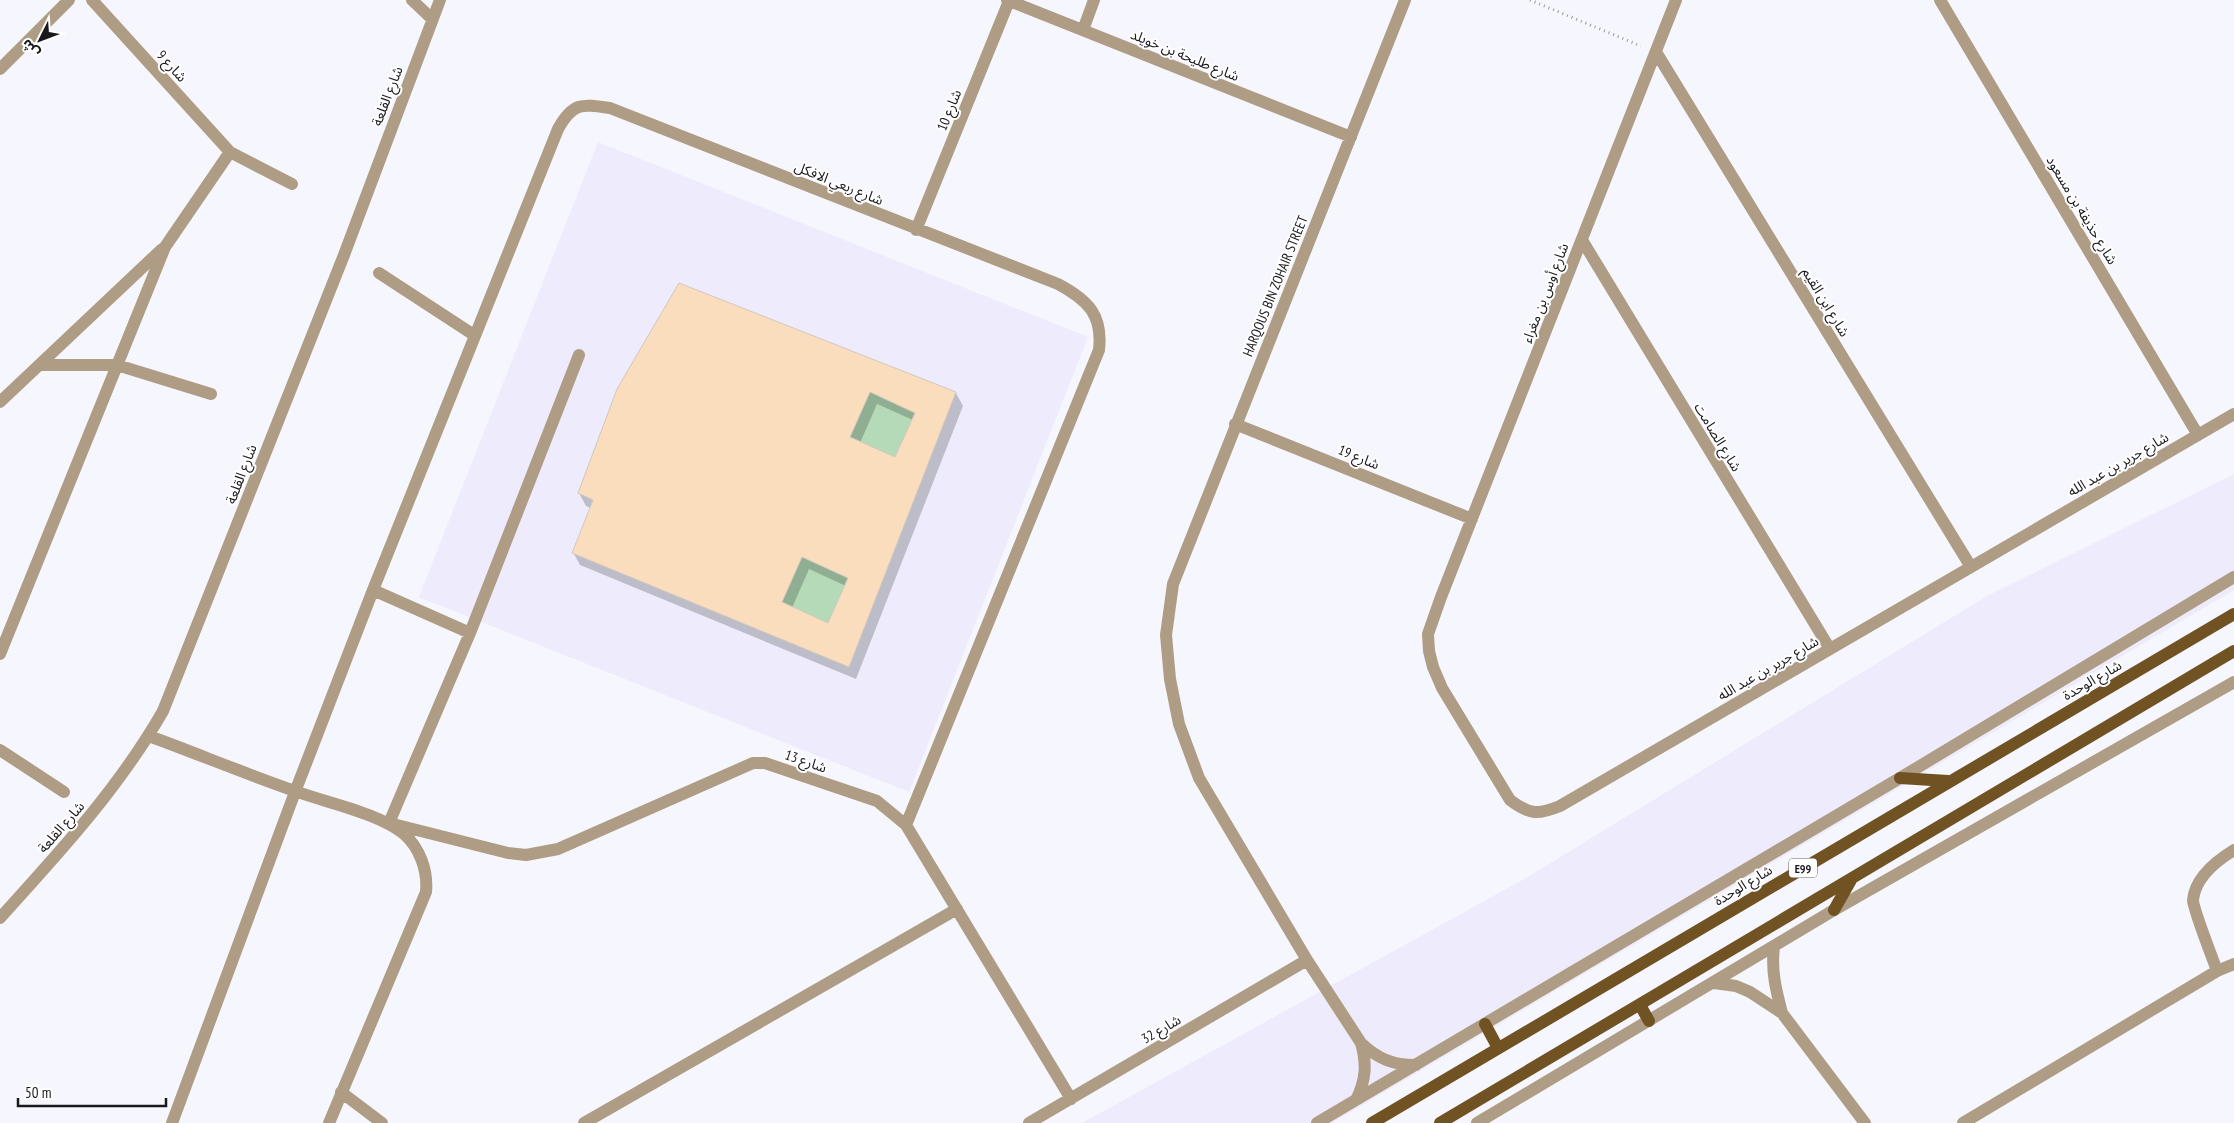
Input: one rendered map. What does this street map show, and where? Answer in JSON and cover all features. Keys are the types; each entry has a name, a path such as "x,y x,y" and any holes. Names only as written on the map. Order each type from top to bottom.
{"main road":[{"name":"شارع الوحدة","path":"1372,1123 1948,781 2234,614"},
{"name":"E99","path":"1440,1123 2234,651"},
{"path":"1900,778 1948,781"},
{"path":"1834,910 1852,879"},
{"path":"1640,1005 1649,1021"},
{"path":"1485,1024 1498,1048"}],"street":[{"path":"0,69 70,0"},
{"name":"شارع 9","path":"92,0 230,152"},
{"path":"412,0 432,19"},
{"name":"شارع القلعة","path":"0,918 92,816 149,736 163,711 344,255 440,0"},
{"name":"شارع طليحة بن خويلد","path":"1008,0 1351,137"},
{"name":"شارع 10","path":"916,230 1008,0"},
{"path":"1083,30 1094,0"},
{"name":"HARQOUS BIN ZOHAIR STREET","path":"1361,1043 1307,960 1199,778 1179,724 1170,679 1166,635 1173,584 1404,0"},
{"name":"شارع أوس بن مغراء","path":"1441,597 1676,0"},
{"name":"شارع حذيفة بن مسعود","path":"1940,0 2198,436"},
{"name":"شارع ابن القيم","path":"1656,52 1971,567"},
{"name":"شارع ربعي الافكل","path":"172,1123 295,792 474,336 558,129 565,117 582,105 610,108 916,230 1058,284 1080,298 1094,315 1101,334 1099,350 906,825"},
{"path":"0,654 165,247 230,152 292,184"},
{"name":"شارع الصامت","path":"1582,240 1830,649"},
{"path":"0,402 165,247"},
{"path":"378,273 474,336"},
{"path":"329,1123 426,892 426,871 420,857 405,835 389,823 470,633 579,355"},
{"path":"40,365 117,365 211,394"},
{"name":"شارع جرير بن عبد الله","path":"1441,597 1428,634 1429,651 1442,688 1510,800 1520,808 1534,813 1543,813 1560,806 2234,414"},
{"name":"شارع 19","path":"1235,424 1472,518"},
{"path":"1317,1123 1900,778 2234,577"},
{"path":"373,590 470,633"},
{"path":"1477,1123 1834,910 2234,682"},
{"name":"شارع 13","path":"149,736 295,792 389,823 508,853 526,855 558,850 753,763 765,763 877,801 906,825 1071,1099"},
{"path":"0,750 64,792"},
{"path":"2217,972 2193,902 2197,887 2205,872 2234,850"},
{"path":"584,1123 957,909"},
{"path":"1774,947 1772,965 1782,1013"},
{"name":"شارع 32","path":"1029,1123 1307,960"},
{"path":"1963,1123 2217,972 2234,964"},
{"path":"1714,983 1736,986 1750,992 1782,1013 1865,1123"},
{"path":"1361,1043 1372,1054 1386,1061 1400,1065 1416,1065"},
{"path":"1356,1100 1363,1086 1366,1072 1366,1058 1361,1043"},
{"path":"341,1092 382,1123"}],"path":[{"path":"1530,0 1656,52"}],"shaded area":[{"path":"598,142 1088,337 909,792 419,597"},
{"path":"2234,474 2234,590 1332,1123 1082,1123 1526,878 1987,596"}],"green space":[{"path":"870,392 915,413 895,457 850,437"},
{"path":"802,557 848,578 828,623 782,602"}],"building":[{"path":"679,283 956,392 849,667 572,553 593,500 578,493 617,389","holes":["870,392 915,413 895,457 850,437","802,557 848,578 828,623 782,602"]}]}
